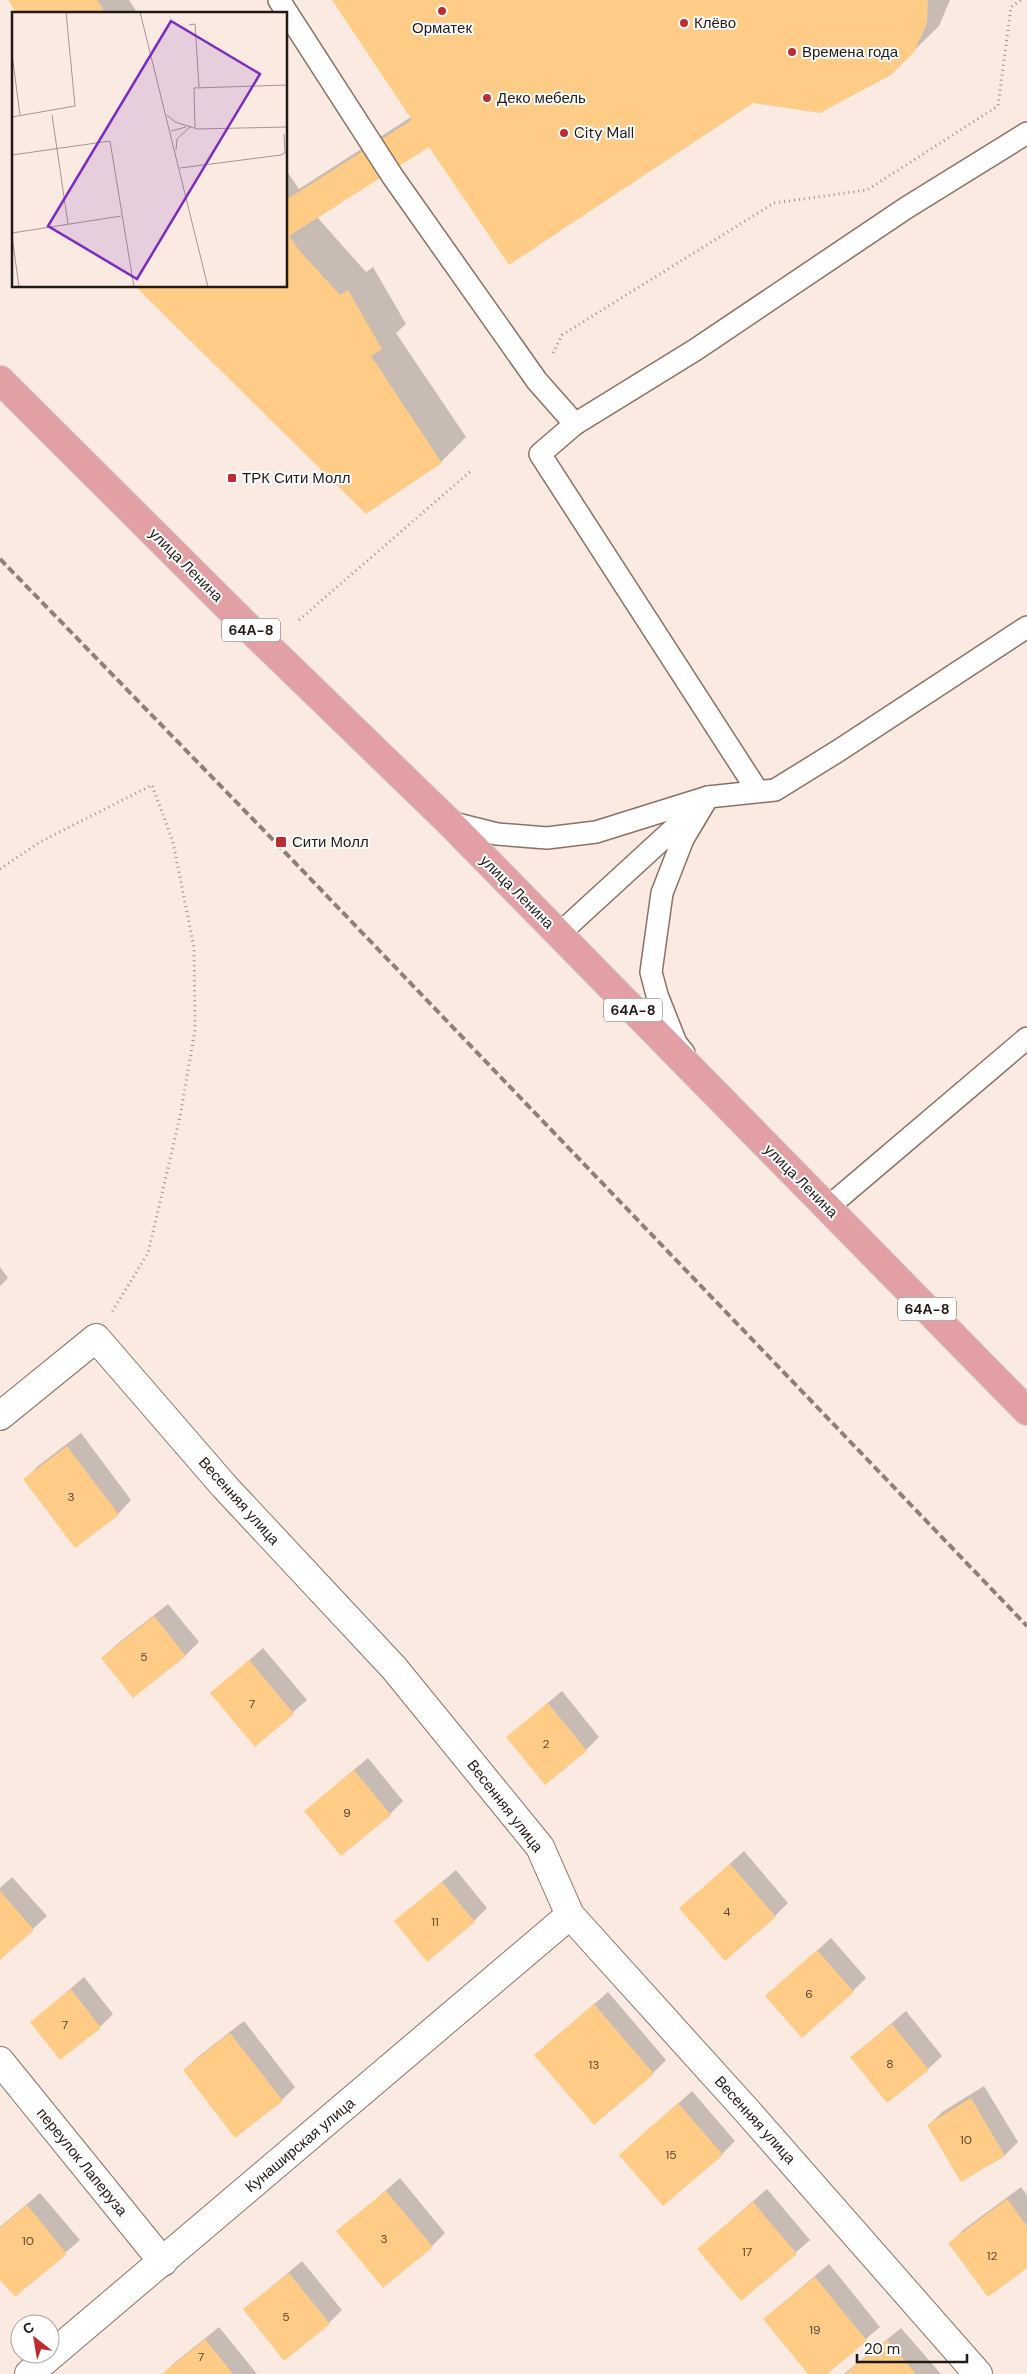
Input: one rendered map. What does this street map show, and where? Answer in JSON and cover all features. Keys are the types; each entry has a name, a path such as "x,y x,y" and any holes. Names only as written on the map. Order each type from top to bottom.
{"main road":[{"name":"улица Ленина","path":"0,380 258,637 449,822 1027,1411"}],"street":[{"path":"0,1416 96,1338"},
{"name":"Весенняя улица","path":"96,1338 224,1486 394,1668 540,1847 570,1915 748,2112 978,2374"},
{"name":"Кунаширская улица","path":"29,2374 570,1915"},
{"name":"переулок Лаперуза","path":"0,2061 163,2262"}],"lane":[{"path":"279,0 287,12"},
{"path":"288,14 393,177 537,381 575,424"},
{"path":"757,790 540,454 575,424 695,350 906,208 1027,133"},
{"path":"449,822 497,834 547,838 596,832 708,797 757,790 775,790 1027,627"},
{"path":"559,934 708,797"},
{"path":"707,1086 676,1042 657,995 651,972 662,893 683,839 708,797"},
{"path":"827,1208 1027,1038"}],"path":[{"path":"552,356 562,335 774,203 868,190 998,106 1011,7 1021,0"},
{"path":"299,620 472,470"},
{"path":"0,869 40,842 152,785 175,852 194,948 195,1030 180,1117 148,1253 96,1338"}],"building":[{"path":"8,0 97,0 105,12 16,12"},
{"name":"City Mall","path":"332,0 928,0 927,23 914,52 891,75 820,113 753,103 509,265 429,147 289,236 299,250 340,295 348,290 382,349 371,356 442,463 366,514 137,288 288,288 288,199 412,120"},
{"path":"67,1446 119,1515 75,1548 23,1479"},
{"path":"154,1616 186,1656 133,1698 101,1658"},
{"path":"249,1660 294,1714 255,1747 210,1693"},
{"path":"548,1703 587,1751 545,1785 506,1737"},
{"path":"354,1770 391,1815 341,1856 304,1811"},
{"path":"730,1864 776,1917 725,1961 679,1908"},
{"path":"442,1882 475,1922 427,1962 394,1921"},
{"path":"0,1891 34,1930 0,1960"},
{"path":"817,1950 854,1992 802,2038 765,1996"},
{"path":"71,1989 101,2028 60,2060 30,2022"},
{"path":"594,2004 654,2074 594,2125 534,2055"},
{"path":"892,2024 929,2070 887,2103 850,2057"},
{"path":"230,2033 283,2101 235,2138 183,2070"},
{"path":"971,2098 1005,2156 961,2182 927,2125"},
{"path":"678,2103 723,2155 663,2206 619,2155"},
{"path":"386,2191 433,2247 383,2288 336,2231"},
{"path":"1007,2199 1027,2226 1027,2268 988,2297 948,2243"},
{"path":"753,2202 797,2254 741,2301 697,2249"},
{"path":"27,2205 67,2254 15,2297 0,2280 0,2228"},
{"path":"289,2273 330,2324 284,2361 243,2309"},
{"path":"815,2277 867,2341 827,2374 808,2374 763,2319"},
{"path":"205,2339 233,2374 162,2374"},
{"path":"887,2340 916,2374 845,2374"}],"railway":[{"path":"0,559 279,846 1027,1626"}],"place":[{"name":"Орматек","path":"442,11"},
{"name":"Клёво","path":"684,23"},
{"name":"Времена года","path":"792,52"},
{"name":"Деко мебель","path":"487,98"},
{"name":"City Mall","path":"564,133"},
{"name":"ТРК Сити Молл","path":"232,478"},
{"name":"Сити Молл","path":"281,842"}]}
